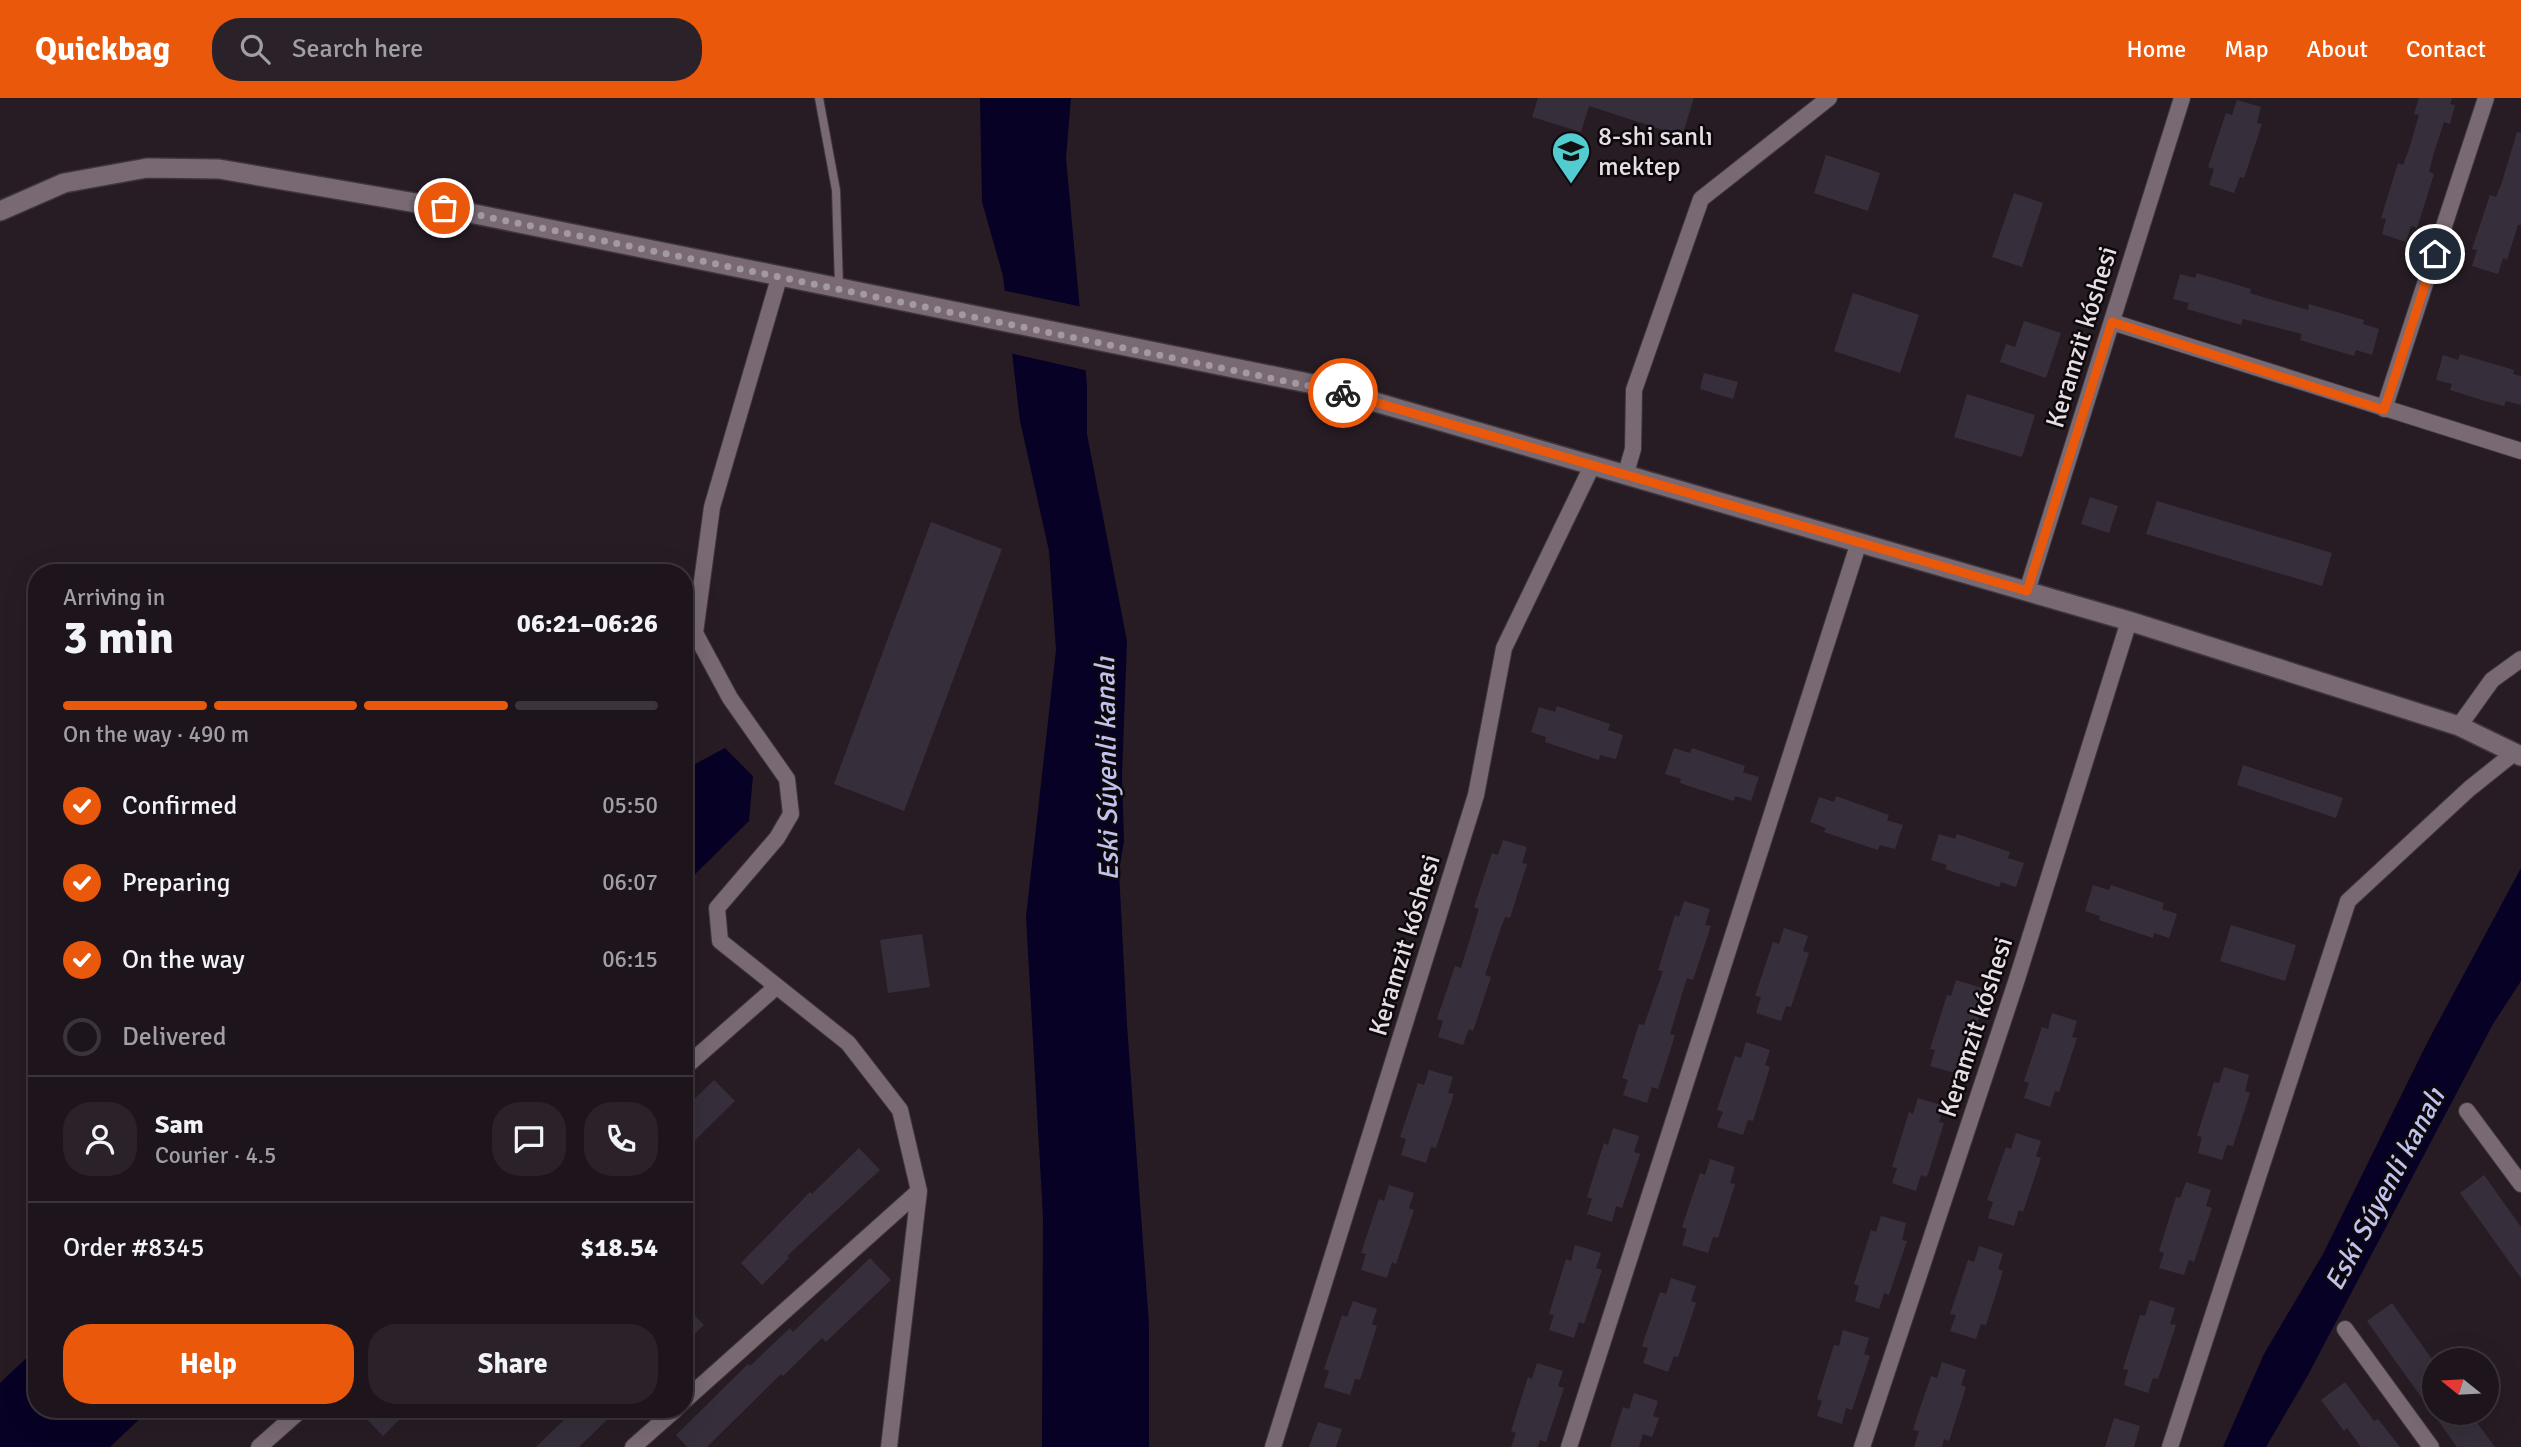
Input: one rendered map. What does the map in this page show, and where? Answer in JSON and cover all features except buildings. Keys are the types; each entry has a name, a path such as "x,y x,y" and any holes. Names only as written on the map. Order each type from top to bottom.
{"street":[{"path":"1626,473 1633,449 1634,390 1702,199 1829,98"},
{"name":"Keramzit kóshesi","path":"2027,591 2182,98"},
{"path":"2384,410 2486,98"},
{"path":"0,211 64,183 147,168 219,169 444,208 779,278 1313,384 2129,621 2459,726 2517,755 2469,789 2348,901 2170,1447"},
{"path":"779,278 712,507 695,633 730,698 786,779 791,814 777,838 717,908 720,941 848,1043 900,1110 919,1191 889,1447"},
{"path":"2112,322 2384,410 2521,451"},
{"name":"Keramzit kóshesi","path":"1273,1447 1476,795 1504,648 1593,464"},
{"path":"1569,1447 1859,542"},
{"name":"Keramzit kóshesi","path":"1862,1447 2016,982 2129,621"},
{"path":"2459,726 2492,680 2521,659"},
{"path":"693,1060 776,987"},
{"path":"2467,1111 2521,1184"},
{"path":"693,1393 919,1191"},
{"path":"2345,1329 2431,1447"},
{"path":"259,1447 292,1418"},
{"path":"632,1447 666,1418"}],"lane":[{"path":"818,98 836,190 839,289"}],"water":[{"name":"Eski Súyenli kanalı","path":"980,98 1071,98 1066,158 1087,386 1087,434 1127,641 1122,775 1124,841 1119,871 1127,1025 1149,1324 1149,1447 1042,1447 1043,1217 1026,917 1056,650 1049,551 1020,421 1003,276 982,202"},
{"path":"725,748 753,776 749,821 693,876 693,765"},
{"name":"Eski Súyenli kanalı","path":"2521,868 2521,981 2493,1024 2308,1375 2266,1447 2223,1447 2264,1354 2323,1254 2428,1041"},
{"path":"28,1357 28,1418 141,1418 110,1447 0,1447 0,1383"}],"pier":[{"path":"1001,290 1083,307 1089,371 1009,353"}],"way so far":[{"path":"444,208 779,278 1313,384 1343,393"}],"place":[{"name":"8-shi sanlı mektep","path":"1571,185"}],"route":[{"path":"1343,393 2027,591 2112,322 2384,410 2435,254"}]}
